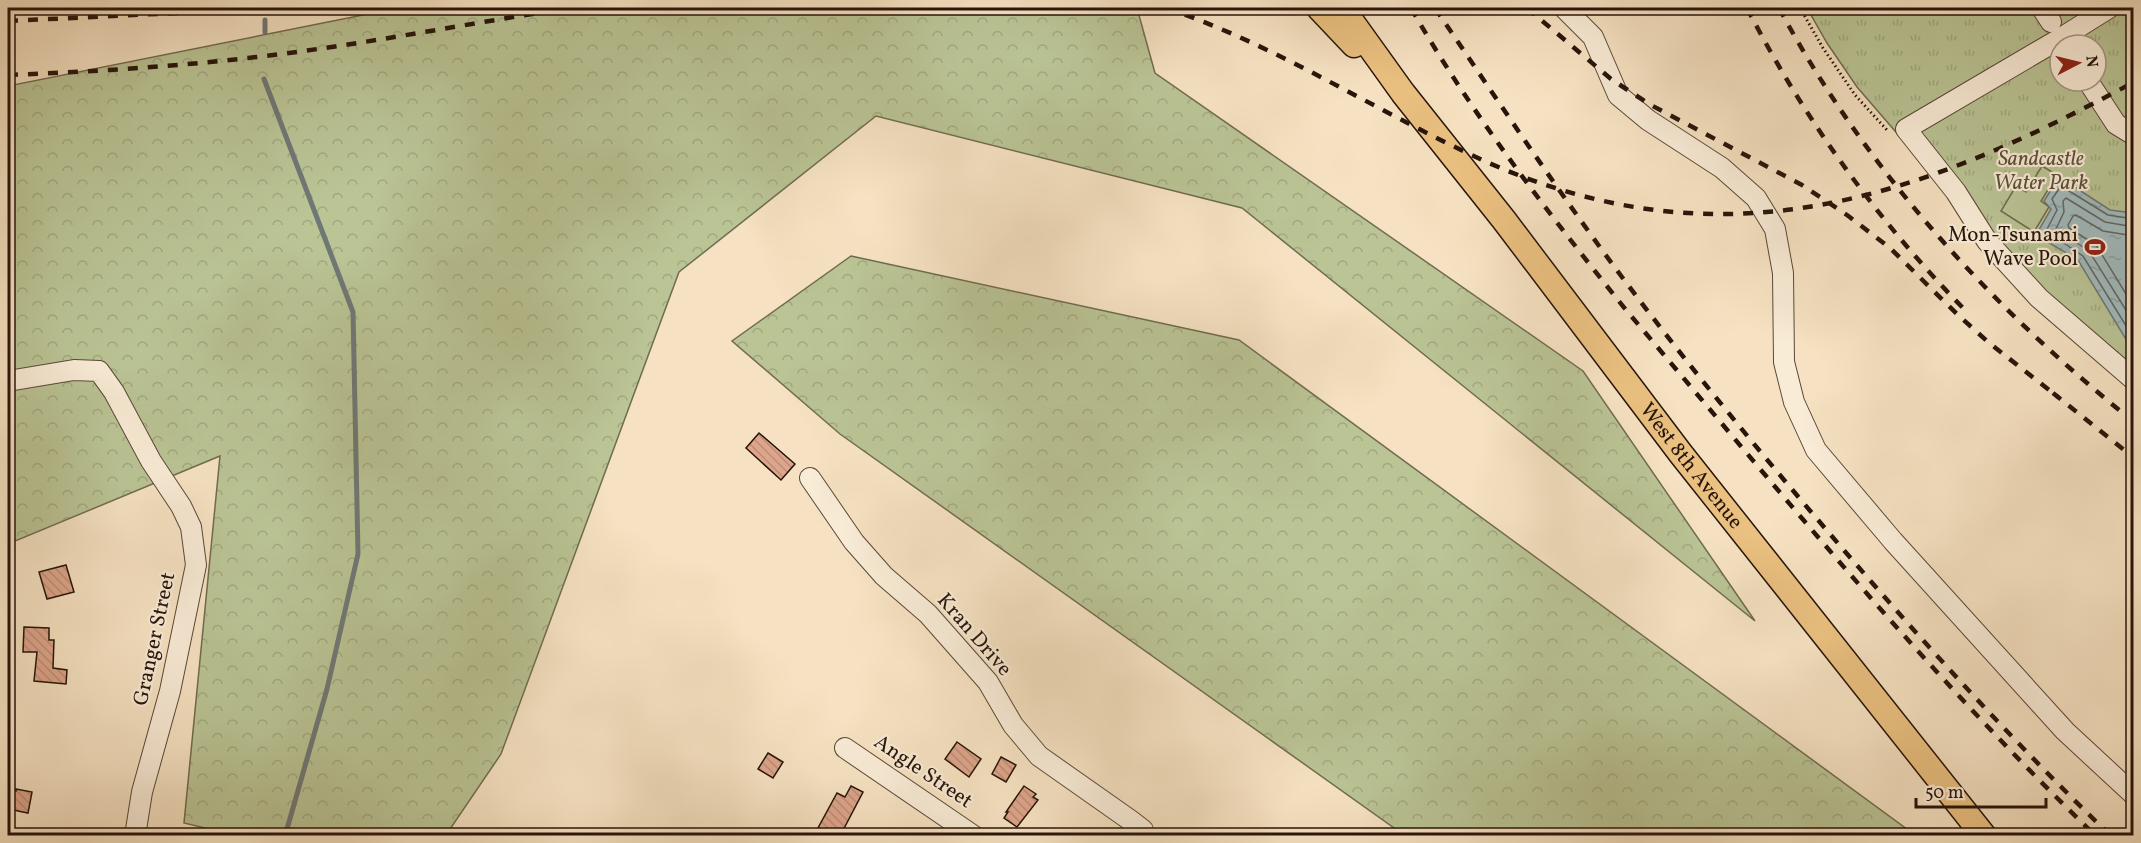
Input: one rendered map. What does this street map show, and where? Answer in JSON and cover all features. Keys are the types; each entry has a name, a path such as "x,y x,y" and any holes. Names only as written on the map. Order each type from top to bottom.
{"main road":[{"path":"1318,8 1403,93"},
{"path":"1342,8 1403,93"},
{"name":"West 8th Avenue","path":"1403,93 1504,220 1681,454 1984,836"}],"street":[{"path":"1564,8 1593,37 1618,95 1648,120 1722,168 1756,198 1775,229 1783,273 1784,362 1794,402 1816,450 1893,541 2065,732 2133,795"},
{"path":"2109,8 1906,129 1956,192 1987,241 2039,298 2133,380"},
{"path":"2096,93 2116,124 2133,135"},
{"name":"Granger Street","path":"8,381 74,370 99,371 114,392 151,461 181,506 191,527 196,565 170,692 142,792 135,836"},
{"name":"Kran Drive","path":"810,478 854,542 884,576 928,614 988,682 1013,725 1039,756 1092,792 1144,833"},
{"name":"Angle Street","path":"845,748 974,836"}],"green space":[{"path":"398,8 1137,8 1155,73 1583,371 1755,621 1242,208 876,116 679,272 501,754 446,835 238,836 184,823 220,456 8,544 8,86"},
{"name":"Sandcastle Water Park","path":"1807,8 2133,8 2133,391 2047,318 2003,273 1968,228 1939,182 1857,87 1827,43"},
{"path":"2042,166 2057,175 2041,201 2049,207 2034,232 2001,211 2016,186 2026,192"},
{"path":"851,256 1239,340 1915,835 1404,835 840,434 732,341"}],"water":[{"name":"Mon-Tsunami Wave Pool","path":"2059,177 2110,210 2133,213 2134,334 2127,341 2078,260 2036,235 2051,209 2044,201"}],"building":[{"path":"759,433 795,464 781,480 746,448"},
{"path":"66,565 74,592 47,599 39,572"},
{"path":"24,627 49,628 49,640 54,640 53,668 67,670 66,684 34,681 37,652 23,652"},
{"path":"957,742 981,759 969,777 945,759"},
{"path":"768,753 783,762 773,778 758,769"},
{"path":"1001,757 1016,765 1006,782 992,774"},
{"path":"851,786 863,792 840,836 832,836 818,828 837,793 845,797"},
{"path":"1024,786 1036,794 1033,797 1038,800 1017,827 1004,818"},
{"path":"16,789 32,792 28,813 8,809 8,790 16,791"}],"waterway":[{"path":"265,20 265,32"},
{"path":"264,79 353,312 358,554 327,689 285,836"}],"railway":[{"path":"8,21 282,8"},
{"path":"8,75 128,69 248,58 571,8"},
{"path":"1166,8 1249,41 1489,163 1576,194 1660,211 1741,214 1820,205 1898,186 1976,158 2054,123 2134,82"},
{"path":"1411,8 1460,87 1512,163 1626,310 1854,579 1972,710 2096,836"},
{"path":"1435,8 1616,269 1740,427 1924,642 2034,760 2111,836"},
{"path":"1527,8 1611,79 1649,104 1802,185 1847,215 1890,248 1988,342 2058,397"},
{"path":"1747,8 1792,88 1844,166 1901,239 1963,308"},
{"path":"1779,8 1813,68 1851,125 1935,233 2030,332 2134,422"},
{"path":"2053,393 2134,458"}],"place":[{"name":"Mon-Tsunami Wave Pool","path":"2095,247"}]}
